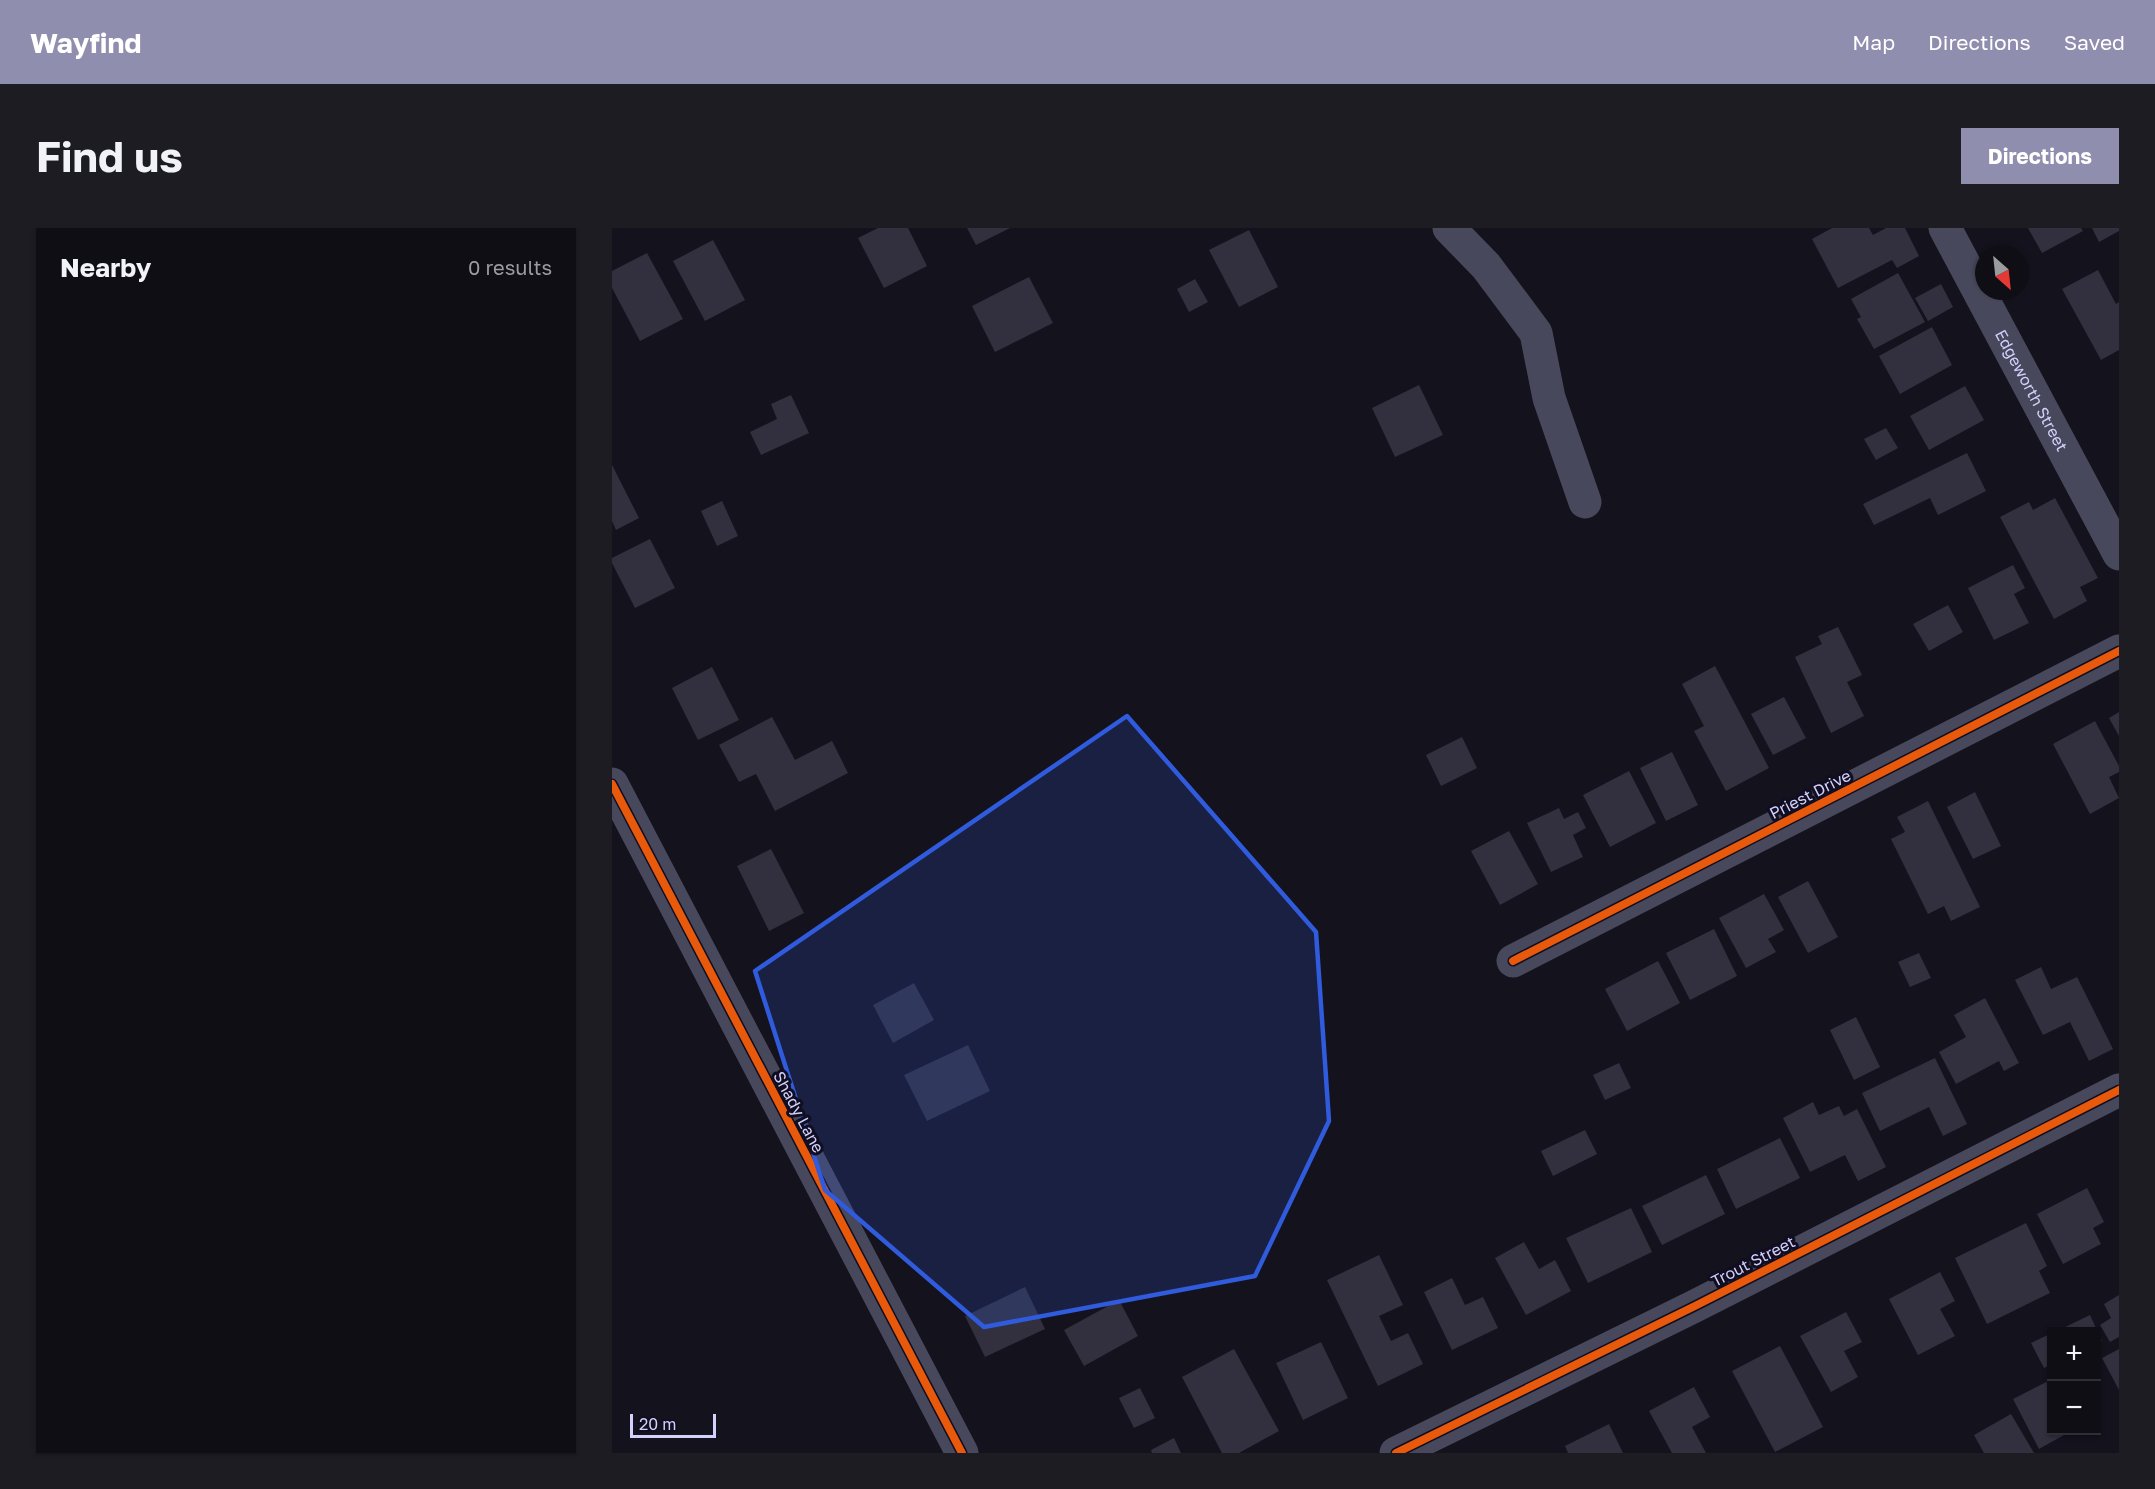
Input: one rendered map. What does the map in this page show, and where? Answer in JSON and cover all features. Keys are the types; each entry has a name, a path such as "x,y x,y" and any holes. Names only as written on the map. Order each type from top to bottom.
{"street":[{"path":"1449,228 1486,266 1536,333 1550,398 1585,502"},
{"name":"Edgeworth Street","path":"1945,228 2119,554"},
{"name":"Priest Drive","path":"1513,961 2119,651"},
{"name":"Shady Lane","path":"612,784 962,1453"},
{"name":"Trout Street","path":"1396,1453 1695,1306 2119,1090"}],"highlighted area":[{"path":"1127,716 1316,932 1329,1121 1255,1276 984,1327 825,1190 755,971"}],"building":[{"path":"878,228 908,228 927,266 884,288 858,238"},
{"path":"967,228 1010,228 976,245"},
{"path":"1832,228 1869,228 1873,235 1886,228 1905,228 1919,256 1897,268 1892,260 1838,288 1812,239"},
{"path":"2028,228 2081,228 2083,231 2042,253"},
{"path":"2092,228 2119,228 2119,231 2099,242"},
{"path":"1249,230 1278,287 1239,307 1209,250"},
{"path":"713,240 745,300 705,321 673,261"},
{"path":"647,253 683,319 640,341 612,288 612,271"},
{"path":"2098,270 2116,304 2119,302 2119,350 2101,360 2062,289"},
{"path":"1898,273 1925,322 1874,349 1857,319 1861,317 1851,299"},
{"path":"1029,277 1053,323 995,352 972,306"},
{"path":"1195,279 1208,302 1189,312 1177,289"},
{"path":"1941,284 1953,307 1928,321 1915,298"},
{"path":"1932,327 1952,365 1900,394 1879,356"},
{"path":"1419,385 1443,435 1395,457 1372,408"},
{"path":"1965,386 1984,420 1929,450 1910,416"},
{"path":"791,395 809,433 761,455 750,432 777,419 771,404"},
{"path":"1886,428 1898,448 1876,460 1864,439"},
{"path":"1967,453 1986,491 1938,515 1930,498 1874,525 1863,504"},
{"path":"612,465 639,518 616,530 612,521"},
{"path":"2055,498 2098,578 2080,587 2087,601 2054,619 2000,517 2029,502 2033,510"},
{"path":"722,501 738,536 717,546 701,511"},
{"path":"650,539 675,588 635,608 612,563 612,558"},
{"path":"2013,565 2025,588 2014,594 2029,623 1994,640 1968,588"},
{"path":"1948,605 1963,632 1929,651 1913,624"},
{"path":"1838,627 1862,675 1847,682 1864,716 1831,733 1795,657 1822,644 1818,636"},
{"path":"1715,666 1769,768 1726,791 1694,731 1704,726 1682,684"},
{"path":"712,667 739,720 698,740 672,688"},
{"path":"1784,697 1806,738 1773,755 1751,714"},
{"path":"2119,712 2119,736 2109,718"},
{"path":"772,717 795,760 832,741 848,773 775,811 756,774 739,782 719,745"},
{"path":"2095,721 2119,766 2119,772 2109,777 2119,798 2090,814 2053,744"},
{"path":"1462,737 1477,768 1441,786 1426,755"},
{"path":"1672,752 1698,805 1666,821 1640,768"},
{"path":"1629,771 1656,823 1610,847 1583,795"},
{"path":"1975,792 2001,846 1973,859 1947,807"},
{"path":"1928,801 1980,907 1951,921 1944,906 1928,914 1891,839 1905,832 1897,817"},
{"path":"1559,808 1564,819 1578,812 1586,828 1573,835 1583,857 1551,872 1527,823"},
{"path":"1509,831 1538,884 1500,905 1471,851"},
{"path":"771,849 804,913 769,931 737,866"},
{"path":"1808,881 1838,937 1808,953 1778,897"},
{"path":"1764,894 1784,930 1768,939 1776,952 1746,968 1719,918"},
{"path":"1714,929 1737,976 1690,1000 1666,953"},
{"path":"1919,953 1931,978 1910,987 1898,962"},
{"path":"1658,961 1680,1003 1627,1031 1605,989"},
{"path":"2041,967 2051,989 2077,977 2113,1049 2089,1061 2070,1022 2043,1035 2015,980"},
{"path":"914,983 934,1020 893,1043 873,1005"},
{"path":"1985,998 2019,1063 2004,1071 1999,1061 1956,1084 1939,1052 1966,1037 1954,1015"},
{"path":"1856,1017 1880,1067 1854,1080 1830,1030"},
{"path":"968,1045 990,1091 927,1121 904,1075"},
{"path":"1935,1058 1967,1124 1943,1136 1929,1107 1880,1131 1862,1093"},
{"path":"1619,1063 1631,1088 1605,1100 1593,1075"},
{"path":"1813,1102 1819,1115 1839,1106 1844,1116 1857,1109 1886,1167 1858,1181 1845,1155 1810,1172 1783,1118"},
{"path":"1585,1130 1597,1154 1553,1176 1541,1151"},
{"path":"1780,1138 1800,1178 1736,1209 1717,1169"},
{"path":"1706,1175 1725,1214 1662,1245 1642,1206"},
{"path":"2087,1188 2104,1222 2093,1228 2101,1244 2063,1264 2037,1214"},
{"path":"1631,1208 1652,1252 1588,1283 1566,1238"},
{"path":"2026,1223 2047,1266 2039,1271 2050,1293 1987,1324 1955,1258"},
{"path":"1524,1242 1539,1269 1555,1260 1571,1291 1526,1315 1495,1258"},
{"path":"1379,1255 1403,1305 1379,1316 1391,1341 1408,1333 1423,1364 1378,1386 1327,1280"},
{"path":"1940,1272 1955,1301 1940,1309 1955,1336 1918,1355 1889,1299"},
{"path":"1452,1278 1465,1305 1483,1297 1498,1328 1452,1350 1424,1292"},
{"path":"1025,1287 1045,1329 985,1357 965,1316"},
{"path":"2119,1295 2119,1337 2110,1342 2100,1325 2111,1318 2104,1304"},
{"path":"1119,1300 1138,1336 1084,1366 1064,1330"},
{"path":"1846,1312 1862,1342 1844,1351 1858,1377 1831,1392 1800,1336"},
{"path":"2090,1315 2096,1327 2065,1327"},
{"path":"2047,1335 2047,1366 2044,1368 2031,1343"},
{"path":"1321,1342 1348,1398 1303,1420 1276,1363"},
{"path":"1780,1346 1823,1427 1775,1452 1732,1371"},
{"path":"1234,1349 1279,1431 1239,1453 1222,1453 1182,1377"},
{"path":"2119,1349 2119,1390 2102,1358"},
{"path":"2047,1382 2047,1435 2064,1435 2039,1449 2013,1399"},
{"path":"1694,1387 1710,1417 1692,1427 1706,1453 1672,1453 1649,1411"},
{"path":"1140,1388 1155,1418 1134,1428 1119,1398"},
{"path":"2011,1414 2034,1453 1984,1453 1974,1435"},
{"path":"1609,1424 1623,1453 1568,1453 1565,1446"},
{"path":"1174,1438 1181,1453 1152,1453 1151,1450"}],"cycle path":[{"path":"1513,961 2119,651"},
{"path":"612,784 962,1453"},
{"path":"1396,1453 1695,1306 2119,1090"}]}
